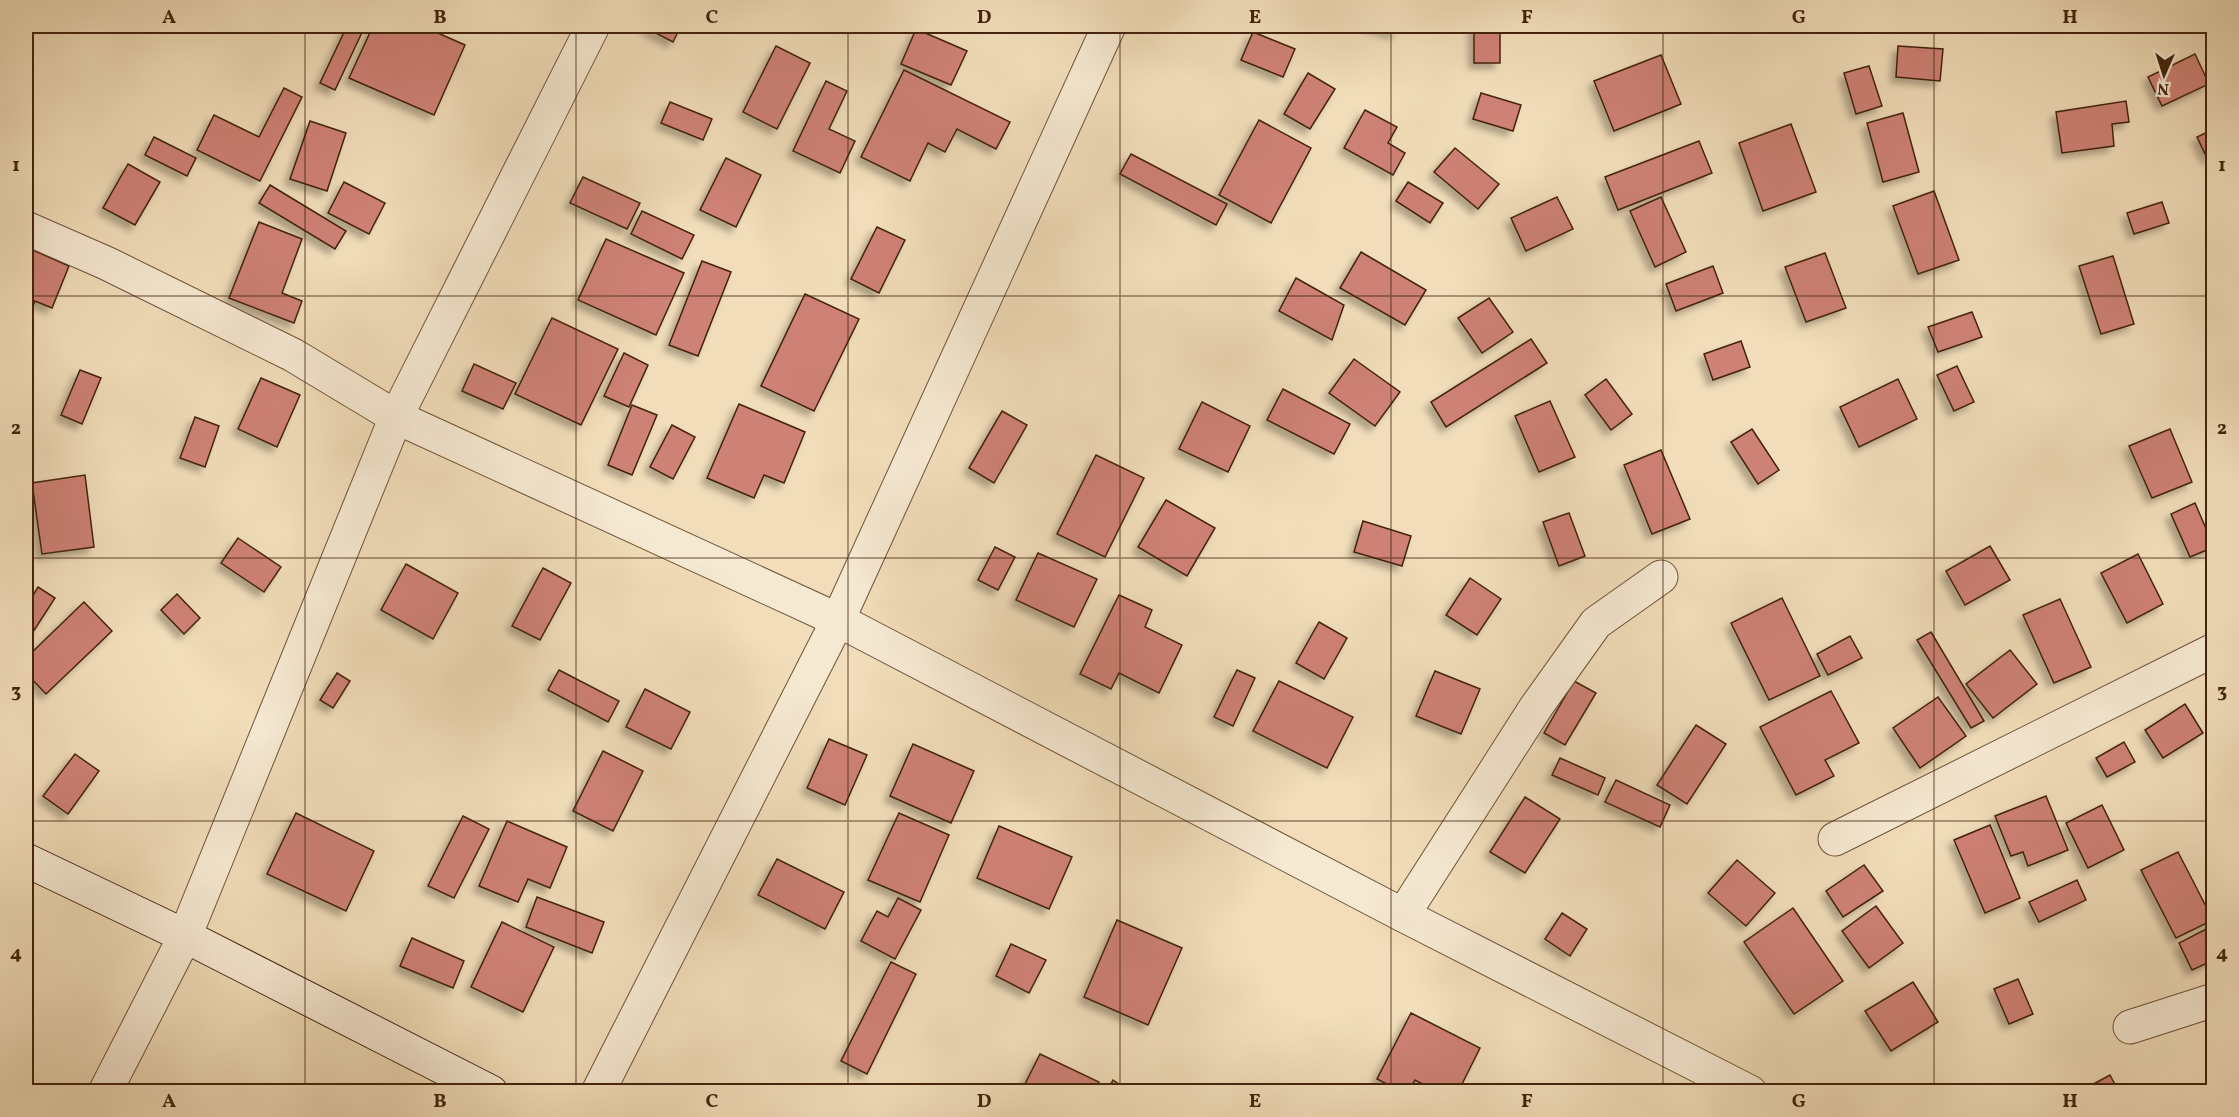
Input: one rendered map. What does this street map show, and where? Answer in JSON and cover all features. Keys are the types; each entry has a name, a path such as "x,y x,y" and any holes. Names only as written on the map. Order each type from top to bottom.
{"street":[{"path":"105,1092 185,936 396,417 593,26"},
{"path":"598,1092 838,620 1109,26"},
{"path":"26,228 106,263 283,350 396,417 838,620 1403,915 1750,1092"},
{"path":"1403,915 1536,707 1596,623 1661,577"},
{"path":"1835,839 2214,650"},
{"path":"26,860 185,936 491,1092"},
{"path":"2130,1027 2214,1000"}],"building":[{"path":"347,26 365,26 335,90 320,83"},
{"path":"373,26 422,26 465,45 434,115 349,78"},
{"path":"647,26 681,26 673,42 646,28"},
{"path":"1368,26 1398,26 1396,33"},
{"path":"1474,26 1500,26 1500,63 1474,63"},
{"path":"916,29 967,51 951,85 901,64"},
{"path":"1253,32 1295,49 1283,77 1241,60"},
{"path":"776,46 810,63 777,129 743,112"},
{"path":"1898,46 1943,49 1940,81 1896,77"},
{"path":"2195,54 2209,84 2162,106 2148,77"},
{"path":"1661,55 1681,104 1614,131 1594,81"},
{"path":"1869,66 1882,106 1856,114 1844,73"},
{"path":"904,70 1010,122 996,149 957,129 945,152 928,143 910,181 861,157"},
{"path":"1308,73 1335,89 1310,129 1284,114"},
{"path":"826,81 847,91 829,129 855,141 840,173 793,151"},
{"path":"284,88 302,97 260,181 197,150 214,115 259,137"},
{"path":"1481,93 1521,105 1513,131 1473,119"},
{"path":"2126,101 2129,122 2112,124 2114,146 2062,153 2056,112"},
{"path":"670,102 712,119 703,140 661,123"},
{"path":"1365,110 1397,127 1388,143 1405,153 1393,175 1344,148"},
{"path":"1903,113 1919,172 1883,182 1867,123"},
{"path":"1259,120 1311,148 1271,223 1219,195"},
{"path":"310,121 346,133 327,191 290,179"},
{"path":"1791,124 1816,192 1763,211 1739,143"},
{"path":"2214,129 2214,155 2207,158 2197,137"},
{"path":"154,137 196,158 187,176 145,155"},
{"path":"1699,141 1712,173 1618,210 1605,177"},
{"path":"1455,148 1499,184 1478,209 1434,172"},
{"path":"1131,154 1227,204 1216,225 1120,174"},
{"path":"726,158 761,175 736,227 700,210"},
{"path":"128,164 160,182 135,225 103,208"},
{"path":"583,177 640,203 627,229 570,203"},
{"path":"344,182 385,203 369,234 328,213"},
{"path":"1408,182 1443,203 1430,223 1396,201"},
{"path":"270,185 346,231 335,249 259,203"},
{"path":"1934,191 1959,260 1918,274 1893,206"},
{"path":"1557,197 1573,229 1526,251 1511,218"},
{"path":"1661,197 1686,252 1655,267 1630,211"},
{"path":"2162,202 2169,223 2134,234 2127,213"},
{"path":"642,211 694,235 682,259 631,234"},
{"path":"259,222 302,239 282,293 302,301 294,323 229,298"},
{"path":"877,227 905,240 879,293 851,279"},
{"path":"606,239 684,273 656,335 578,300"},
{"path":"26,247 69,266 52,308 35,301 26,324"},
{"path":"1361,252 1426,290 1405,325 1340,288"},
{"path":"1825,253 1846,308 1806,322 1785,267"},
{"path":"2113,256 2134,324 2101,334 2079,266"},
{"path":"702,261 731,272 698,356 669,345"},
{"path":"1713,266 1723,293 1676,311 1666,284"},
{"path":"1296,278 1344,305 1332,340 1279,311"},
{"path":"805,294 859,319 814,411 761,386"},
{"path":"1489,298 1513,332 1482,353 1458,318"},
{"path":"1972,312 1982,337 1938,352 1928,327"},
{"path":"552,318 618,349 581,425 515,394"},
{"path":"1531,339 1547,363 1446,427 1431,402"},
{"path":"1741,341 1750,367 1713,380 1704,354"},
{"path":"624,353 648,365 629,407 604,396"},
{"path":"1354,359 1400,392 1375,426 1329,393"},
{"path":"474,364 516,383 503,409 462,391"},
{"path":"1957,366 1974,402 1954,411 1937,375"},
{"path":"80,370 101,378 82,424 61,415"},
{"path":"261,378 300,395 277,447 238,429"},
{"path":"1606,379 1632,414 1611,430 1585,395"},
{"path":"1898,379 1917,419 1859,447 1840,407"},
{"path":"1283,389 1350,424 1334,454 1267,420"},
{"path":"1550,401 1575,457 1539,472 1515,416"},
{"path":"1202,402 1250,426 1228,472 1179,449"},
{"path":"739,404 805,432 784,483 764,475 754,498 707,478"},
{"path":"632,405 657,415 632,475 608,465"},
{"path":"1002,411 1027,425 994,483 969,468"},
{"path":"195,417 219,426 205,467 180,458"},
{"path":"672,425 695,437 673,479 650,467"},
{"path":"1752,429 1779,470 1758,484 1731,442"},
{"path":"2170,429 2192,482 2152,498 2129,446"},
{"path":"1661,450 1690,519 1652,534 1624,465"},
{"path":"1096,455 1144,478 1105,557 1057,534"},
{"path":"85,475 94,547 42,554 32,483"},
{"path":"1166,500 1215,528 1187,576 1138,547"},
{"path":"2195,503 2214,547 2190,557 2171,514"},
{"path":"1569,513 1585,556 1559,566 1543,522"},
{"path":"1363,521 1411,536 1402,566 1354,552"},
{"path":"238,538 281,567 264,592 221,563"},
{"path":"1990,546 2010,580 1965,605 1946,571"},
{"path":"995,547 1015,557 998,590 978,580"},
{"path":"1038,553 1097,579 1074,627 1016,600"},
{"path":"2138,554 2163,604 2127,623 2101,573"},
{"path":"406,564 458,593 433,639 381,610"},
{"path":"543,568 571,583 540,640 512,626"},
{"path":"1470,578 1501,599 1477,635 1446,615"},
{"path":"38,587 55,598 33,632 26,628 26,607"},
{"path":"177,594 200,618 184,634 161,610"},
{"path":"1119,595 1152,610 1145,627 1182,645 1159,693 1119,673 1111,689 1080,674"},
{"path":"1782,598 1820,676 1769,700 1731,623"},
{"path":"2060,599 2091,667 2054,683 2023,615"},
{"path":"84,602 112,631 46,694 26,673 26,658"},
{"path":"1319,622 1347,638 1324,679 1296,663"},
{"path":"1931,632 1984,721 1971,728 1917,640"},
{"path":"1850,636 1862,658 1828,675 1817,654"},
{"path":"2010,650 2037,684 1993,718 1966,684"},
{"path":"559,670 619,701 608,722 548,690"},
{"path":"1237,670 1255,678 1233,726 1214,717"},
{"path":"1435,671 1480,689 1461,734 1416,716"},
{"path":"337,673 350,681 333,708 320,700"},
{"path":"1279,681 1353,717 1327,768 1253,731"},
{"path":"1574,681 1596,693 1565,745 1544,733"},
{"path":"645,689 690,712 671,749 626,727"},
{"path":"1831,691 1859,743 1825,760 1834,776 1796,795 1760,727"},
{"path":"1938,697 1966,736 1920,768 1893,728"},
{"path":"2185,704 2203,733 2163,758 2145,730"},
{"path":"1696,725 1726,744 1687,804 1657,785"},
{"path":"829,739 867,755 845,805 807,788"},
{"path":"2124,742 2135,762 2107,777 2096,758"},
{"path":"913,744 974,771 951,823 890,796"},
{"path":"603,751 643,771 613,831 573,811"},
{"path":"75,754 99,771 68,814 43,796"},
{"path":"1560,758 1605,778 1598,795 1552,775"},
{"path":"1616,780 1670,805 1660,827 1605,802"},
{"path":"2046,796 2068,850 2028,866 2023,852 2011,856 1995,816"},
{"path":"1525,797 1560,819 1525,873 1490,852"},
{"path":"2102,805 2124,850 2088,868 2066,823"},
{"path":"296,813 374,851 346,911 267,874"},
{"path":"899,813 949,835 920,902 868,880"},
{"path":"463,816 489,829 454,898 428,886"},
{"path":"507,821 567,847 550,888 528,879 518,902 479,886"},
{"path":"1990,825 2020,898 1985,913 1954,840"},
{"path":"999,826 1072,857 1049,909 977,878"},
{"path":"2178,852 2213,920 2176,938 2141,870"},
{"path":"777,859 844,892 825,929 758,895"},
{"path":"1737,860 1775,893 1746,926 1708,893"},
{"path":"1864,865 1883,891 1843,917 1826,891"},
{"path":"2077,880 2086,900 2039,922 2029,902"},
{"path":"537,897 604,922 592,953 526,927"},
{"path":"898,898 921,910 895,959 861,941 877,911 888,917"},
{"path":"1876,906 1903,943 1869,968 1842,931"},
{"path":"1793,908 1843,981 1794,1014 1744,942"},
{"path":"1562,913 1587,929 1570,956 1545,939"},
{"path":"1117,920 1182,948 1148,1025 1084,997"},
{"path":"502,922 554,947 523,1012 471,987"},
{"path":"2214,925 2214,960 2192,970 2179,943"},
{"path":"412,938 464,961 453,988 400,966"},
{"path":"1011,944 1046,960 1029,993 996,976"},
{"path":"891,962 916,974 867,1074 841,1061"},
{"path":"2018,979 2033,1014 2009,1024 1994,989"},
{"path":"1913,982 1938,1022 1891,1051 1865,1011"},
{"path":"1411,1013 1480,1048 1458,1092 1438,1092 1415,1080 1408,1092 1402,1092 1377,1079"},
{"path":"1040,1054 1099,1082 1094,1092 1021,1092"},
{"path":"2110,1075 2119,1092 2079,1092"},
{"path":"1113,1080 1131,1092 1106,1092"}]}
